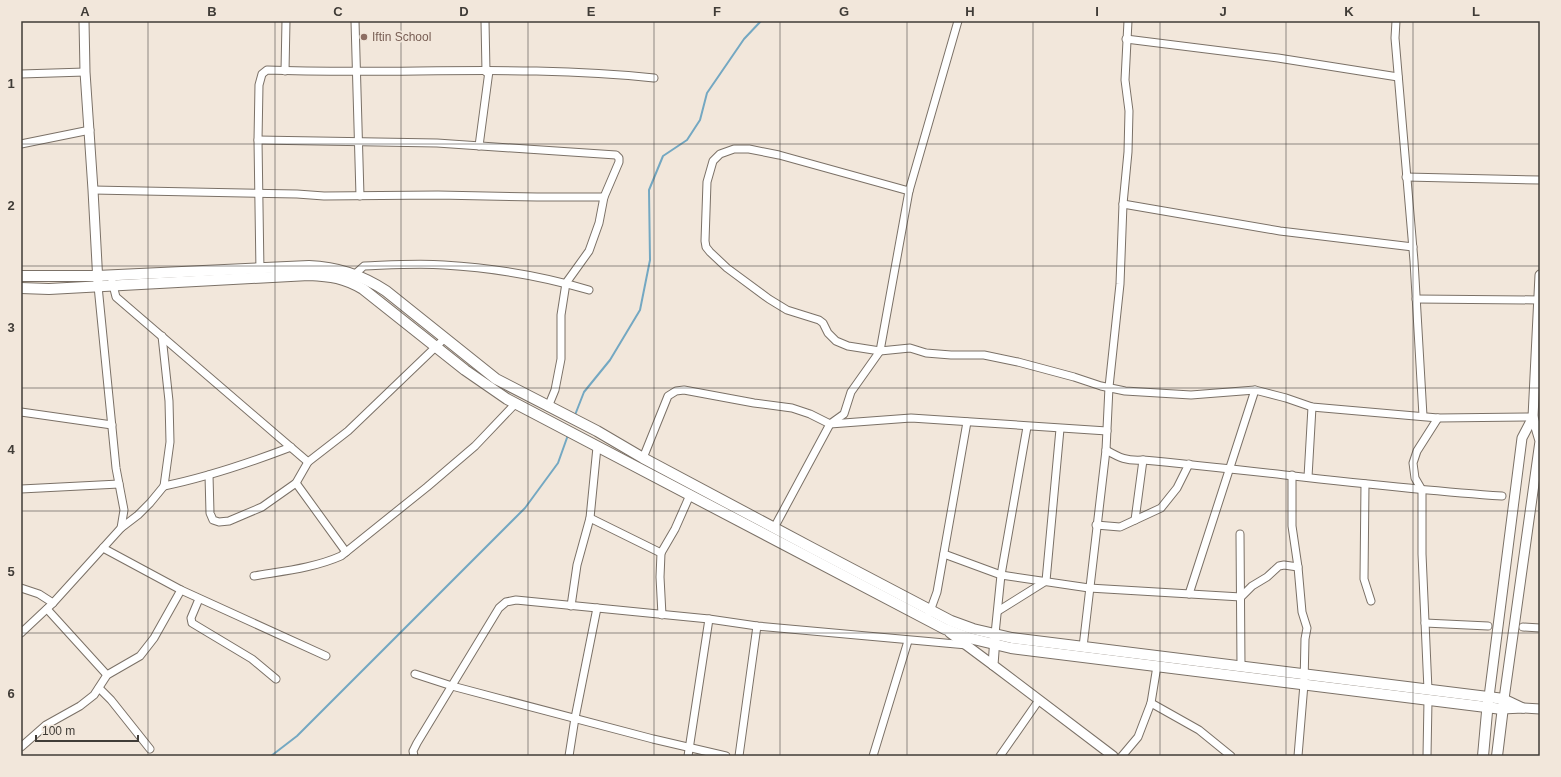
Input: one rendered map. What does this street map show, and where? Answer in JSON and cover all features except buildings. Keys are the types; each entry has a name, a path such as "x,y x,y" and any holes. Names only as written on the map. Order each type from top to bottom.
{"main road":[{"path":"21,288 49,289 98,281 260,273 325,267 340,269 355,274 386,290 496,379 597,431 643,458 774,528 929,615 945,629 995,645 1157,666 1304,679 1488,702 1504,699 1497,756"},
{"path":"260,273 337,277 350,282 375,298 486,386 515,404 690,495 929,615 1012,638 1241,666 1304,679"},
{"path":"21,276 98,281"},
{"path":"1488,702 1502,709"},
{"path":"1483,756 1488,702"}],"street":[{"path":"84,21 85,72 90,130 98,281 112,425 119,484 124,510 121,528"},
{"path":"285,71 286,21"},
{"path":"355,21 360,196"},
{"path":"478,146 488,72 486,21"},
{"path":"774,528 830,424 844,414 851,392 880,351 909,191 958,21"},
{"path":"1083,647 1096,525 1106,450 1109,387 1120,284 1123,204 1128,152 1129,118 1125,80 1128,21"},
{"path":"1396,21 1395,38 1413,247 1423,416"},
{"path":"1126,39 1278,58 1398,77"},
{"path":"260,273 258,140 259,85 262,74 267,70 621,74 654,78"},
{"path":"21,74 85,72"},
{"path":"21,144 90,130"},
{"path":"258,140 437,143 616,155 619,158 619,162 604,197 599,223 589,251 566,283 562,315 561,359 551,408"},
{"path":"909,191 779,155 749,149 734,149 720,154 713,161 707,182 706,247 727,268 769,299 787,310 820,320 824,323 828,333 836,341 848,346 880,351 910,348 938,354 984,355 1018,362 1125,390 1191,395 1255,390 1312,407 1438,418 1536,417"},
{"path":"1406,176 1540,180"},
{"path":"93,190 259,193 324,196 438,194 537,197 604,197"},
{"path":"1123,204 1280,231 1413,247"},
{"path":"355,274 364,266 443,265 485,268 553,280 589,290"},
{"path":"1523,708 1504,699 1540,441 1536,417 1540,276"},
{"path":"112,280 116,297 308,462"},
{"path":"1416,299 1539,300"},
{"path":"21,633 53,603 121,528 142,511 164,486 170,442 169,401 162,336"},
{"path":"209,475 210,513 214,520 219,522 229,521 262,507 296,483 308,462 348,431 445,338"},
{"path":"643,458 668,396 676,391 684,390 754,403 792,408 810,414 830,424 910,418 1027,427 1107,431"},
{"path":"1189,594 1255,390"},
{"path":"254,576 328,562 346,552 428,487 475,446 515,404"},
{"path":"1308,477 1312,407"},
{"path":"21,412 112,425"},
{"path":"1488,702 1522,438 1536,417"},
{"path":"1427,756 1428,695 1422,554 1422,490 1415,478 1413,463 1417,451 1438,418"},
{"path":"929,615 937,592 967,422"},
{"path":"993,665 1001,575 1027,427"},
{"path":"1046,581 1060,429"},
{"path":"572,606 577,565 590,518 595,446"},
{"path":"164,486 195,480 249,463 291,447"},
{"path":"1106,450 1121,459 1230,468 1422,490 1502,496"},
{"path":"1135,520 1143,460"},
{"path":"1096,525 1120,527 1160,508 1177,488 1189,464"},
{"path":"1292,475 1292,526 1298,567 1302,612 1307,628 1305,639 1304,679 1298,756"},
{"path":"296,483 346,552"},
{"path":"21,489 119,484"},
{"path":"1365,484 1364,579 1371,601"},
{"path":"662,615 661,553 675,530 690,495"},
{"path":"590,518 661,553"},
{"path":"1240,534 1241,666"},
{"path":"103,548 199,599 326,656"},
{"path":"944,554 1001,575 1089,588 1241,597 1252,586 1267,577 1279,566 1284,565 1298,567"},
{"path":"998,611 1046,581"},
{"path":"21,588 39,594 53,603"},
{"path":"21,747 46,725 80,706 94,695 107,675 140,656 154,638 181,590"},
{"path":"199,599 191,618 192,623 252,659 276,679"},
{"path":"414,756 413,751 417,743 499,608 506,602 516,600 709,619 757,626 966,646"},
{"path":"569,756 597,608"},
{"path":"46,609 107,675"},
{"path":"688,756 709,619"},
{"path":"1425,623 1488,626"},
{"path":"739,756 757,626"},
{"path":"1523,627 1540,628"},
{"path":"945,629 1039,700 1103,753 1113,756"},
{"path":"873,756 908,641"},
{"path":"1122,756 1138,737 1151,703 1157,666"},
{"path":"415,674 452,686 653,739 726,756"},
{"path":"98,688 111,700 150,749"},
{"path":"1000,756 1039,700"},
{"path":"1151,703 1199,730 1231,756"},
{"path":"1502,709 1540,709"}],"waterway":[{"path":"575,415 584,392 610,360 640,310 650,260 649,190 663,156 687,140 700,120 707,93 744,39 761,21"},
{"path":"271,756 297,736 525,508 558,463 568,435"}],"place":[{"name":"Iftin School","path":"364,37"}]}
